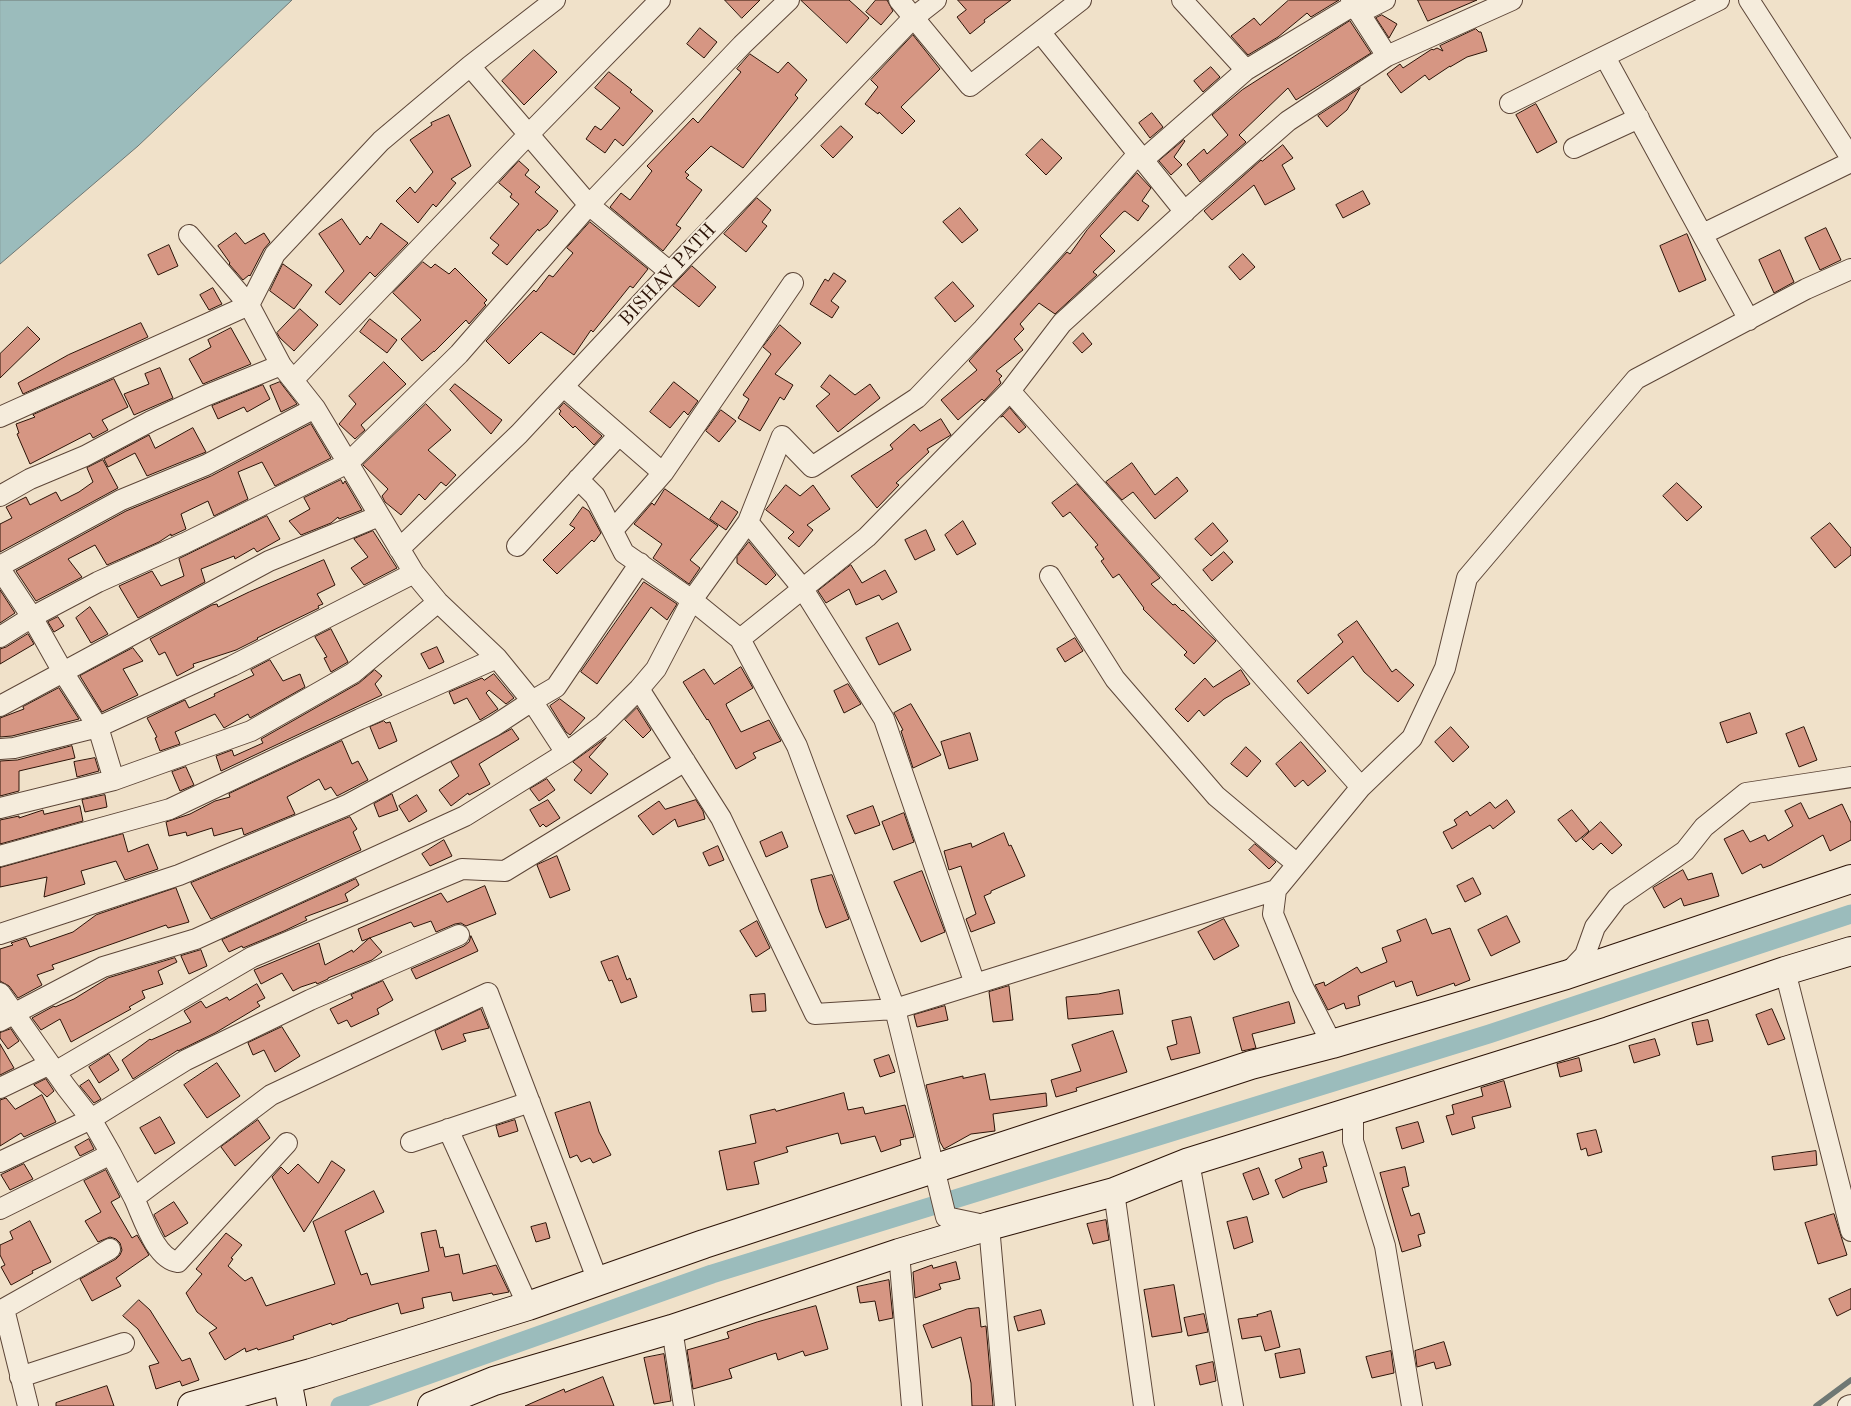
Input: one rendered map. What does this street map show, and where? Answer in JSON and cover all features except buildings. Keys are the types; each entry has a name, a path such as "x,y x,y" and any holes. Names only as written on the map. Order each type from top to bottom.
{"main road":[{"path":"192,1406 290,1395 528,1306 704,1244 937,1180 1251,1065 1332,1044 1566,975 1851,879"},
{"path":"432,1406 494,1381 672,1329 899,1253 1114,1192 1189,1162 1610,1031 1785,971 1851,951"}],"street":[{"path":"0,417 249,305 275,254 381,141 470,66 555,0"},
{"path":"0,496 30,479 85,456 151,421 205,396 287,372 529,134 660,0"},
{"path":"0,637 32,617 98,582 185,543 348,463 459,354 589,205 742,45 789,0"},
{"path":"899,0 970,86 1081,0"},
{"name":"BISHAV PATH","path":"399,549 519,434 670,272 913,18 936,0"},
{"path":"1182,0 1246,70"},
{"path":"8,1018 103,967 196,939 465,816 566,753 603,725 656,669 692,600 748,522 782,436 812,467 917,398 983,330 1140,157 1246,70 1355,6 1385,0"},
{"path":"740,639 868,537 1010,391 1062,323 1288,121 1388,56 1512,0"},
{"path":"1510,103 1719,0"},
{"path":"1749,0 1851,158"},
{"path":"1355,6 1388,56"},
{"path":"1040,32 1185,212"},
{"path":"1605,57 1749,320"},
{"path":"470,66 589,205 670,272"},
{"path":"1574,148 1639,118"},
{"path":"1703,234 1851,162"},
{"path":"189,235 249,305 287,372 315,408 414,573 438,602 497,658 532,701 566,753"},
{"path":"1332,1044 1303,987 1273,914 1276,890 1361,787 1412,738 1445,668 1467,578 1636,379 1806,289 1851,269"},
{"path":"612,530 663,473 793,283"},
{"path":"564,387 663,473"},
{"path":"1010,391 1361,787"},
{"path":"114,780 98,727 63,672 32,617 0,568 121,500 206,465 315,408"},
{"path":"517,546 618,435"},
{"path":"578,479 595,496 624,553 692,600 740,639 797,746 895,1009 946,1217 989,1226 1005,1406"},
{"path":"0,706 269,561 379,516"},
{"path":"748,522 803,590 884,719 975,984"},
{"path":"0,934 179,875 347,805 494,726 556,687 640,563"},
{"path":"0,749 14,748 98,727 232,666 414,573"},
{"path":"1050,576 1115,679 1216,796 1297,864"},
{"path":"0,808 114,780 251,731 353,673 438,602"},
{"path":"0,856 170,809 360,719 497,658"},
{"path":"639,689 721,818 815,1014 895,1009 1276,890"},
{"path":"0,1088 52,1068 252,957 462,869 505,871 685,761"},
{"path":"1566,975 1584,955 1594,926 1617,898 1685,851 1704,827 1746,793 1851,778"},
{"path":"0,1162 91,1119 186,1060 310,1000 459,935"},
{"path":"1785,971 1851,1230"},
{"path":"0,993 8,1018 52,1068 91,1119 134,1198 159,1251 171,1261 178,1262 287,1143"},
{"path":"134,1198 271,1095 488,993 598,1281"},
{"path":"411,1142 530,1102"},
{"path":"1353,1111 1354,1141 1385,1246 1412,1406"},
{"path":"448,1129 528,1306"},
{"path":"0,1209 111,1154"},
{"path":"1189,1162 1233,1406"},
{"path":"1114,1192 1144,1406"},
{"path":"28,1406 2,1310 110,1249"},
{"path":"899,1253 912,1406"},
{"path":"672,1329 684,1406"},
{"path":"20,1376 124,1343"}],"water":[{"path":"0,0 292,0 138,146 0,264"}],"waterway":[{"path":"340,1406 712,1274 1489,1034 1851,914"},
{"path":"1816,1406 1851,1380"}]}
